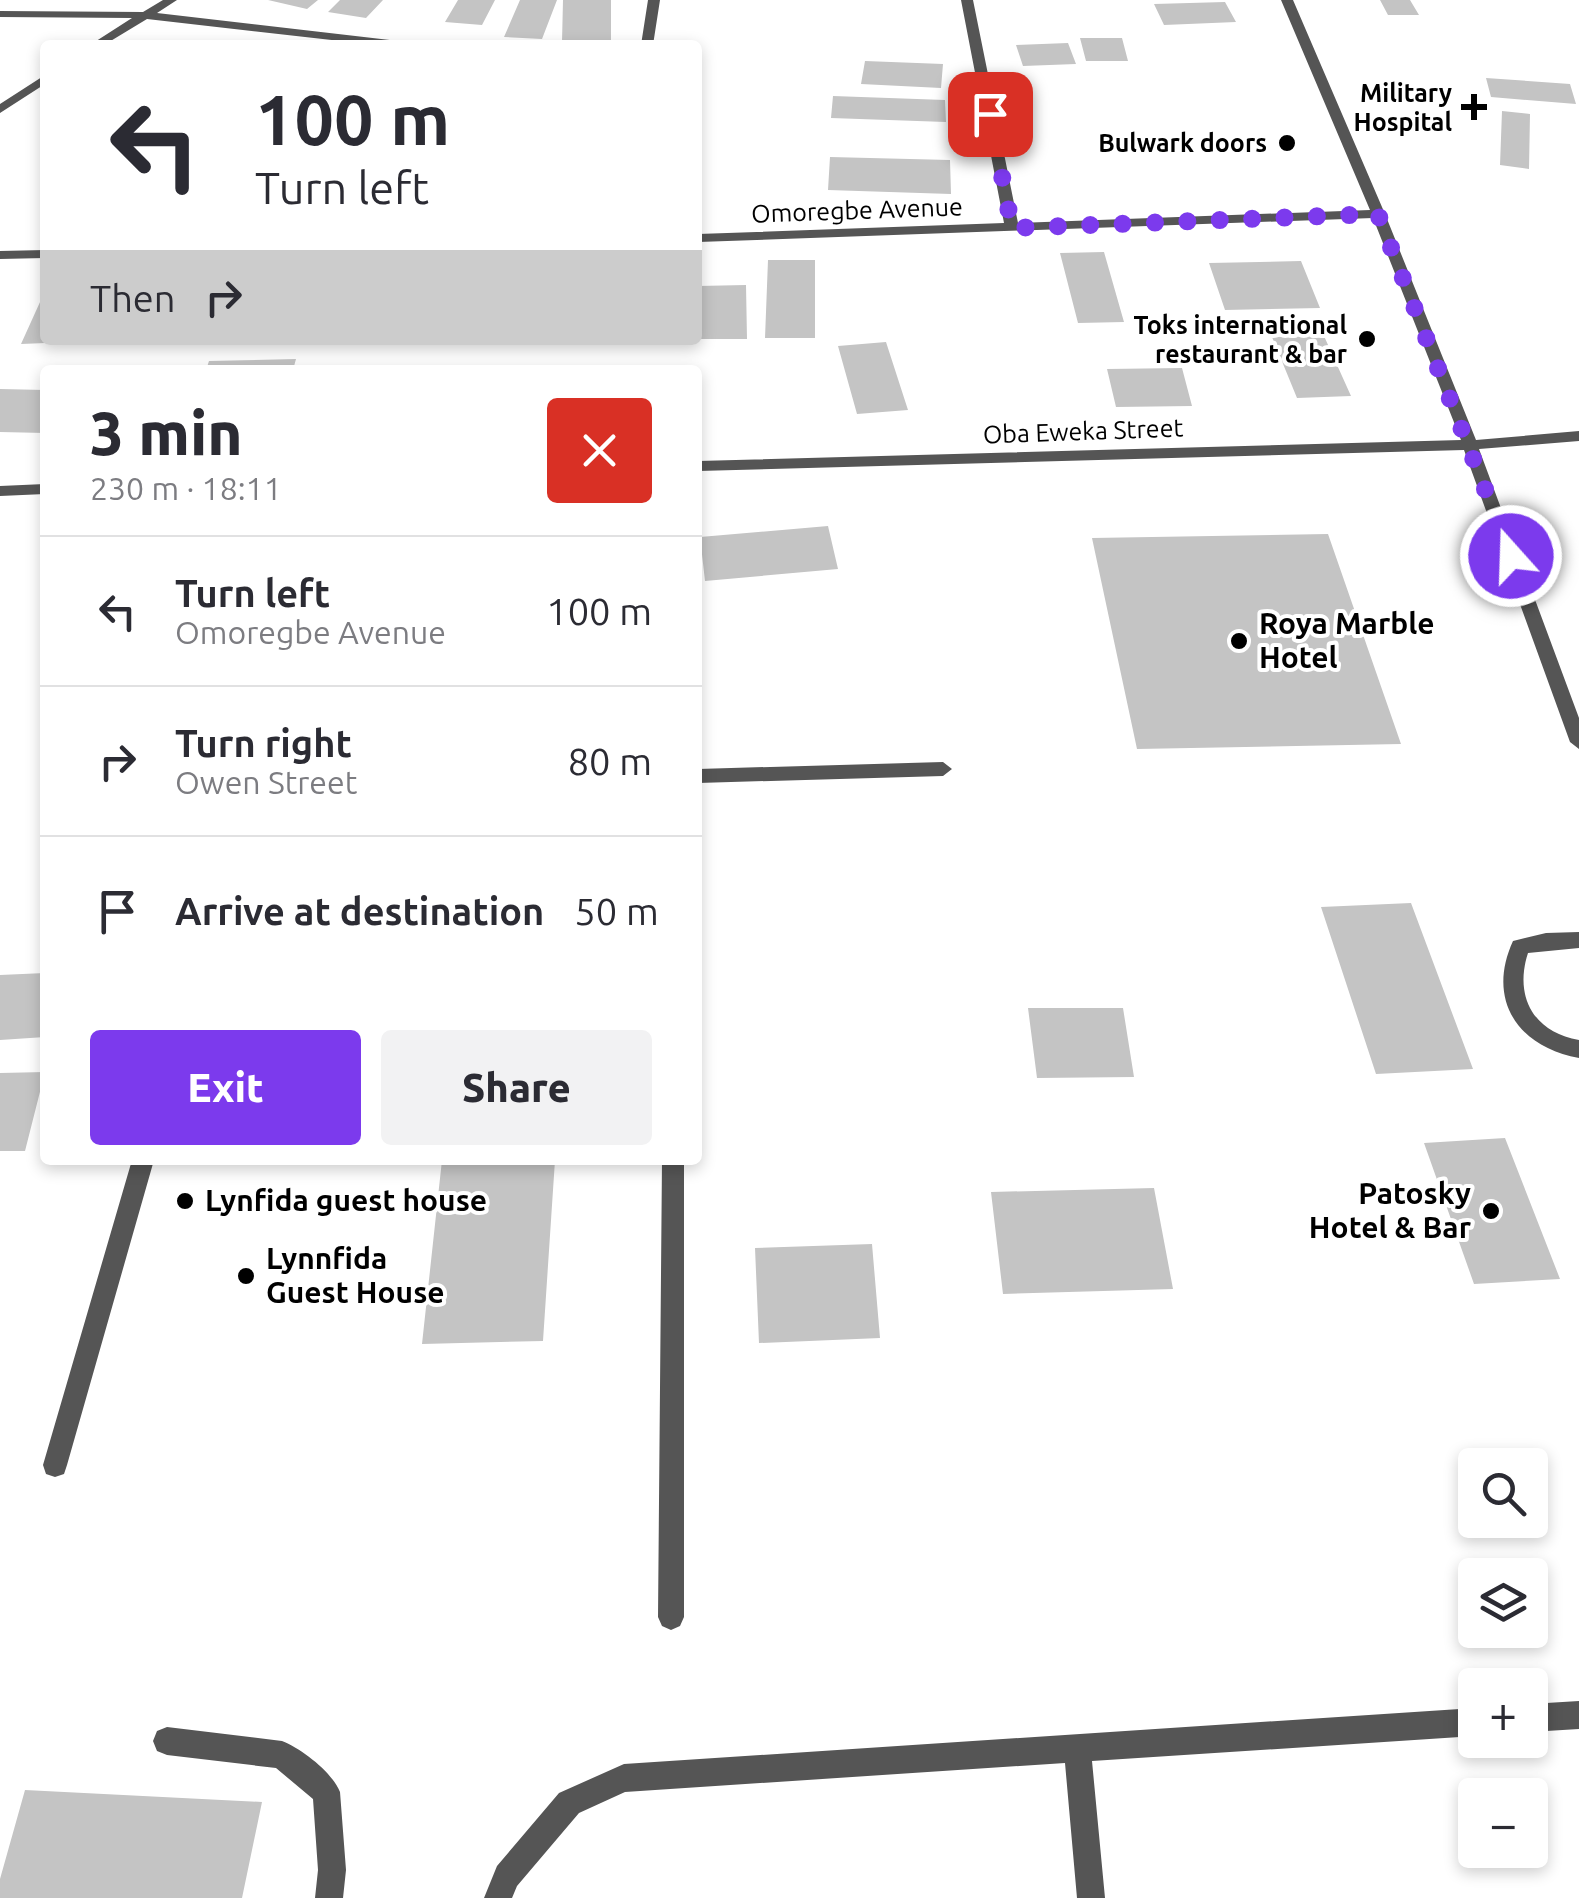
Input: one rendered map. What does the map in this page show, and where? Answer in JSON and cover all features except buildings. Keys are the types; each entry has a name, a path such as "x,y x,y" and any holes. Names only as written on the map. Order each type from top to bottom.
{"street":[{"path":"104,40 171,0"},
{"path":"647,40 654,0"},
{"path":"968,0 1012,228"},
{"path":"1288,0 1470,445 1579,742"},
{"path":"0,14 141,15 363,40"},
{"path":"0,108 40,82"},
{"name":"Omoregbe Avenue","path":"702,238 1378,214"},
{"path":"0,255 40,254"},
{"name":"Oba Eweka Street","path":"702,466 1470,445 1579,436"},
{"path":"0,491 40,489"},
{"path":"702,776 943,769"},
{"path":"1579,940 1546,941 1520,948 1510,982 1521,1016 1564,1048 1579,1049"},
{"path":"55,1465 142,1165"},
{"path":"671,1617 673,1165"},
{"path":"1548,1717 1579,1715"},
{"path":"498,1898 507,1876 569,1803 624,1778 1458,1723"},
{"path":"167,1740 282,1755 326,1792 332,1870 330,1898"},
{"path":"1076,1748 1091,1898"}],"place":[{"name":"Military Hospital","path":"1474,107"},
{"name":"Bulwark doors","path":"1287,143"},
{"name":"Toks international restaurant & bar","path":"1367,339"},
{"name":"Roya Marble Hotel","path":"1239,641"},
{"name":"Lynfida guest house","path":"185,1201"},
{"name":"Patosky Hotel & Bar","path":"1491,1211"},
{"name":"Lynnfida Guest House","path":"246,1276"}],"route":[{"path":"990,114 1012,228 1378,214 1511,556"}]}
